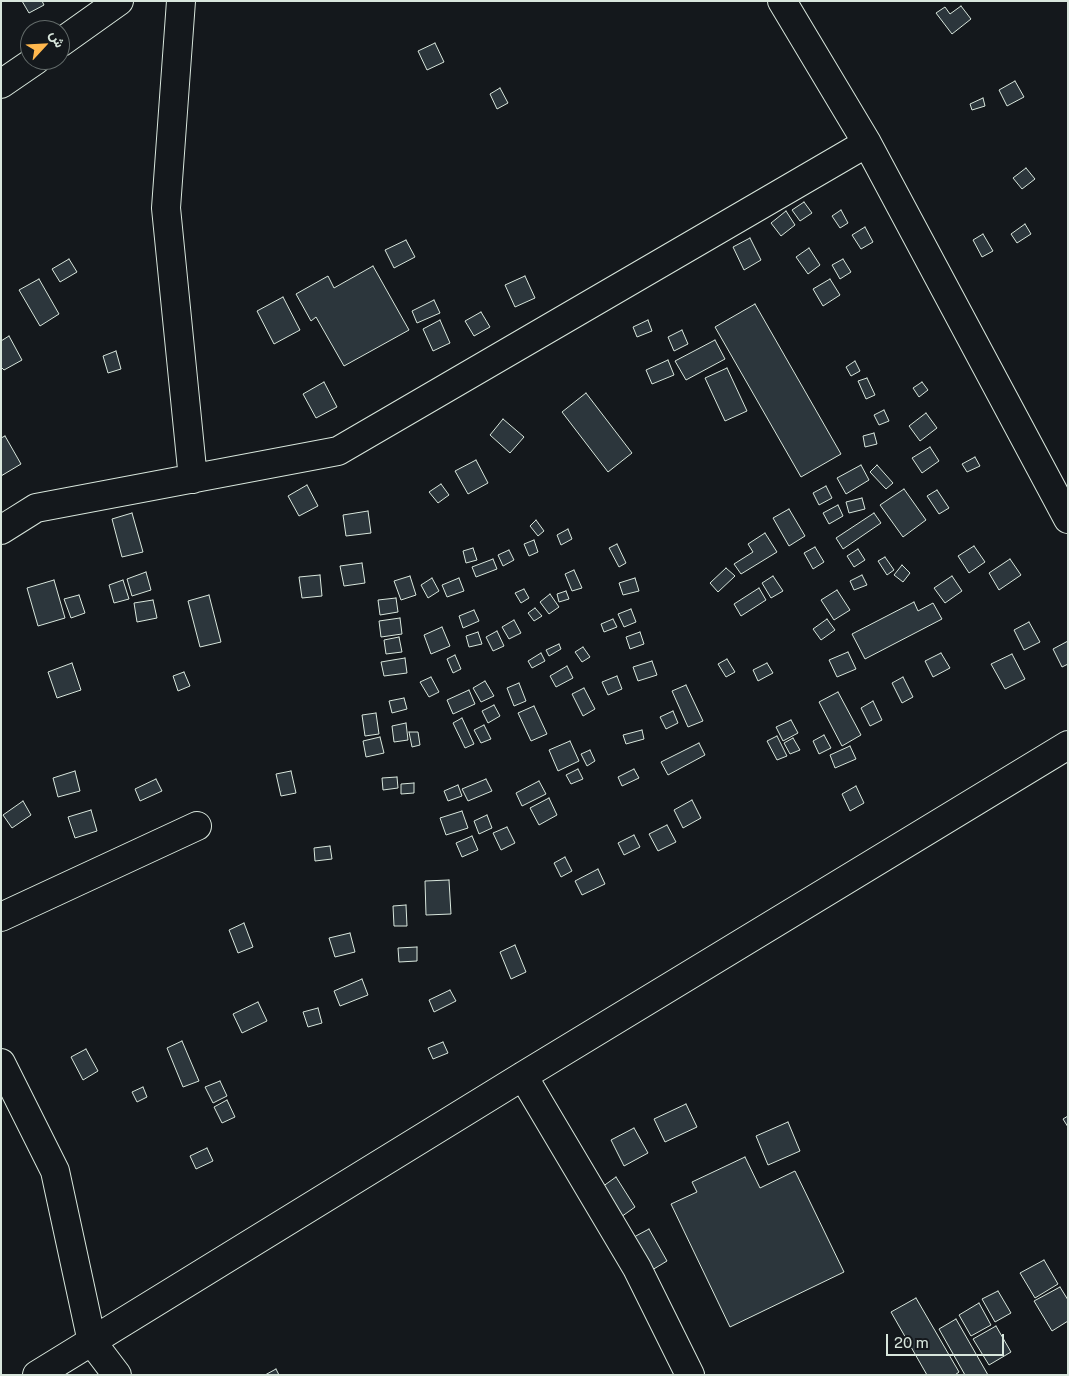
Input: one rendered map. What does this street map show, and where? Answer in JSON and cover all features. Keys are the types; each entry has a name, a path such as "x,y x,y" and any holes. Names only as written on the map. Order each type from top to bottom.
{"street":[{"path":"70,36 119,1"},
{"path":"181,1 166,208 193,479"},
{"path":"782,1 867,142 1068,519"},
{"path":"1,84 21,70"},
{"path":"1,530 36,508 338,451 867,142"},
{"path":"37,1375 523,1076 1068,745"},
{"path":"1,916 197,826"},
{"path":"1,1063 55,1171 92,1342 117,1375"},
{"path":"523,1076 637,1268 690,1375"}],"building":[{"path":"22,1 42,1 44,5 29,13"},
{"path":"961,6 971,19 952,34 936,13 945,7 950,14"},
{"path":"435,43 444,62 427,70 418,51"},
{"path":"1015,81 1024,97 1007,106 999,90"},
{"path":"500,88 508,103 497,109 490,94"},
{"path":"983,98 985,106 972,110 970,104"},
{"path":"1026,168 1035,179 1022,189 1013,178"},
{"path":"804,202 812,213 800,221 792,210"},
{"path":"841,210 848,223 840,228 832,216"},
{"path":"786,211 795,225 781,236 771,223"},
{"path":"1025,224 1031,234 1017,243 1011,234"},
{"path":"865,227 873,242 861,249 852,235"},
{"path":"983,234 993,251 982,257 973,240"},
{"path":"750,238 761,260 744,270 733,247"},
{"path":"406,240 415,257 394,268 385,250"},
{"path":"809,248 820,265 808,274 796,257"},
{"path":"69,259 77,272 60,282 52,269"},
{"path":"843,259 851,272 840,279 832,265"},
{"path":"373,266 409,330 344,366 316,317 311,321 296,294 328,276 334,288"},
{"path":"525,276 535,298 515,307 505,285"},
{"path":"39,279 59,314 40,326 19,290"},
{"path":"830,279 840,295 823,306 813,289"},
{"path":"283,297 300,330 274,344 257,311"},
{"path":"434,300 440,313 417,323 412,311"},
{"path":"755,304 841,454 801,477 715,327"},
{"path":"481,312 490,327 474,336 465,321"},
{"path":"440,320 450,343 433,351 423,329"},
{"path":"648,320 652,331 637,337 633,327"},
{"path":"682,330 688,344 674,351 668,337"},
{"path":"9,336 22,360 4,370 1,367 1,341"},
{"path":"715,340 725,359 686,380 675,361"},
{"path":"116,351 121,369 108,373 103,356"},
{"path":"668,360 674,375 652,384 646,370"},
{"path":"855,361 860,371 851,376 846,367"},
{"path":"727,368 747,411 725,421 705,378"},
{"path":"867,378 875,395 866,399 858,381"},
{"path":"324,382 337,407 316,418 303,394"},
{"path":"922,382 928,390 919,397 913,388"},
{"path":"586,393 632,453 608,472 562,412"},
{"path":"884,410 889,421 879,425 874,415"},
{"path":"926,413 937,428 920,441 909,426"},
{"path":"503,419 524,437 510,453 490,435"},
{"path":"874,433 877,444 865,447 863,436"},
{"path":"5,436 21,464 1,476 1,438"},
{"path":"930,447 939,461 922,473 912,458"},
{"path":"975,457 980,466 967,472 962,464"},
{"path":"476,460 488,483 468,494 455,471"},
{"path":"861,465 869,480 846,494 837,478"},
{"path":"877,465 893,483 886,489 870,472"},
{"path":"441,484 449,495 438,503 429,492"},
{"path":"307,485 318,506 299,516 288,496"},
{"path":"826,486 832,498 819,505 813,493"},
{"path":"904,489 926,520 903,537 880,505"},
{"path":"937,490 949,508 939,514 927,496"},
{"path":"862,498 865,509 849,513 846,502"},
{"path":"838,505 843,516 829,524 823,513"},
{"path":"789,509 805,536 789,546 773,518"},
{"path":"368,511 371,533 346,536 343,515"},
{"path":"132,513 143,552 122,557 112,519"},
{"path":"874,513 881,523 843,549 836,538"},
{"path":"536,520 544,531 538,536 530,526"},
{"path":"568,529 572,539 561,545 557,535"},
{"path":"765,533 777,552 741,574 734,564 753,552 748,544"},
{"path":"534,540 538,552 529,556 524,544"},
{"path":"617,544 626,563 619,567 609,548"},
{"path":"974,546 985,562 969,573 958,556"},
{"path":"815,547 824,562 813,569 804,553"},
{"path":"473,548 477,560 466,563 463,551"},
{"path":"858,549 865,560 854,567 847,556"},
{"path":"509,550 514,560 503,566 498,555"},
{"path":"885,557 894,570 887,575 878,561"},
{"path":"493,559 497,569 476,577 472,567"},
{"path":"1010,559 1021,575 999,590 989,573"},
{"path":"362,563 365,583 344,586 340,566"},
{"path":"902,565 910,573 903,582 894,575"},
{"path":"726,568 735,576 718,592 710,583"},
{"path":"574,570 582,588 572,591 565,574"},
{"path":"146,572 151,590 132,596 127,579"},
{"path":"320,575 322,596 302,598 299,577"},
{"path":"862,575 867,585 854,590 850,581"},
{"path":"410,576 416,595 401,600 394,581"},
{"path":"773,576 783,591 771,598 762,583"},
{"path":"952,576 962,591 945,603 934,588"},
{"path":"432,578 439,591 428,598 421,585"},
{"path":"459,578 464,591 447,597 442,585"},
{"path":"635,578 639,591 623,595 619,583"},
{"path":"54,580 65,618 38,626 27,588"},
{"path":"123,580 129,599 114,603 109,585"},
{"path":"759,588 766,600 741,616 734,604"},
{"path":"524,589 529,598 521,603 515,593"},
{"path":"837,590 850,610 834,620 821,600"},
{"path":"566,591 569,599 559,602 557,594"},
{"path":"550,594 559,607 549,614 540,602"},
{"path":"79,595 85,613 71,618 64,599"},
{"path":"209,595 221,642 200,647 188,601"},
{"path":"396,598 398,612 380,615 378,600"},
{"path":"153,600 157,618 137,622 134,603"},
{"path":"914,602 918,611 933,603 942,619 865,659 852,634"},
{"path":"535,608 542,616 534,621 528,613"},
{"path":"631,609 636,622 624,627 618,614"},
{"path":"474,610 479,621 463,628 459,616"},
{"path":"400,618 402,634 381,637 379,621"},
{"path":"613,619 617,627 604,632 601,624"},
{"path":"827,619 835,630 821,640 813,629"},
{"path":"514,620 521,633 509,639 502,627"},
{"path":"1029,622 1040,642 1024,650 1014,630"},
{"path":"442,627 450,646 431,654 424,635"},
{"path":"497,631 504,646 493,651 486,637"},
{"path":"478,632 482,644 469,647 466,636"},
{"path":"640,632 644,644 630,649 626,637"},
{"path":"399,637 402,652 386,654 384,640"},
{"path":"1068,641 1068,664 1062,667 1053,649"},
{"path":"559,644 561,649 549,656 546,650"},
{"path":"583,647 590,657 582,662 575,652"},
{"path":"848,652 856,669 837,677 829,660"},
{"path":"541,653 545,661 532,668 528,661"},
{"path":"941,653 950,668 933,677 925,661"},
{"path":"1012,654 1025,679 1005,689 991,664"},
{"path":"455,655 461,669 453,673 447,659"},
{"path":"405,658 407,673 384,676 381,662"},
{"path":"727,659 735,672 726,677 718,664"},
{"path":"652,661 657,675 638,681 633,667"},
{"path":"72,663 81,690 57,698 48,672"},
{"path":"767,663 773,673 758,681 753,670"},
{"path":"567,666 573,678 556,687 550,676"},
{"path":"184,672 190,686 178,691 173,676"},
{"path":"617,676 622,689 608,695 602,682"},
{"path":"431,677 439,692 429,697 420,682"},
{"path":"903,677 913,697 902,703 892,683"},
{"path":"485,681 494,696 481,702 473,688"},
{"path":"519,683 526,701 514,706 507,688"},
{"path":"686,685 703,721 688,727 672,691"},
{"path":"584,688 595,709 583,716 572,694"},
{"path":"469,690 475,704 453,714 447,700"},
{"path":"838,692 861,735 842,746 819,702"},
{"path":"404,698 407,709 392,713 389,701"},
{"path":"873,701 882,720 870,726 861,708"},
{"path":"494,705 500,716 488,723 482,711"},
{"path":"534,706 547,734 531,741 518,713"},
{"path":"673,711 678,723 666,729 660,717"},
{"path":"376,713 379,734 365,736 362,715"},
{"path":"462,718 474,744 465,748 453,723"},
{"path":"791,720 798,733 783,741 776,727"},
{"path":"406,723 408,740 394,742 392,726"},
{"path":"484,725 491,739 481,743 474,730"},
{"path":"642,730 644,739 626,744 623,735"},
{"path":"409,732 418,732 420,745 412,747"},
{"path":"824,735 831,748 819,754 813,741"},
{"path":"777,736 787,756 777,760 767,741"},
{"path":"380,737 384,753 366,757 363,741"},
{"path":"793,738 800,750 790,754 784,743"},
{"path":"570,741 579,761 558,771 549,750"},
{"path":"699,743 705,755 668,775 661,762"},
{"path":"850,746 856,759 835,768 830,755"},
{"path":"590,750 595,761 587,766 581,754"},
{"path":"578,769 583,779 571,784 566,775"},
{"path":"634,769 639,778 622,786 618,777"},
{"path":"75,771 80,791 58,797 53,778"},
{"path":"291,771 296,793 281,796 276,774"},
{"path":"397,777 398,788 383,790 382,778"},
{"path":"156,779 162,791 140,801 135,789"},
{"path":"486,779 492,791 468,801 462,789"},
{"path":"539,781 546,794 522,806 516,793"},
{"path":"414,783 414,793 401,794 401,784"},
{"path":"458,785 462,796 448,801 444,791"},
{"path":"856,786 864,803 850,811 842,794"},
{"path":"549,798 557,815 539,825 530,808"},
{"path":"692,800 701,818 683,828 674,810"},
{"path":"23,801 31,815 12,828 3,815"},
{"path":"91,810 97,831 75,838 68,817"},
{"path":"462,811 468,828 446,835 440,818"},
{"path":"487,815 492,828 479,834 474,821"},
{"path":"667,825 676,842 658,851 649,834"},
{"path":"507,827 515,843 501,850 493,833"},
{"path":"634,835 640,847 624,855 618,843"},
{"path":"472,836 478,850 462,857 456,843"},
{"path":"330,846 332,859 315,861 314,848"},
{"path":"565,857 572,871 561,877 554,863"},
{"path":"598,869 605,884 582,895 575,881"},
{"path":"449,880 451,914 426,915 425,881"},
{"path":"406,905 407,926 394,926 393,906"},
{"path":"244,923 253,947 238,953 229,930"},
{"path":"350,933 355,952 335,957 329,938"},
{"path":"515,945 526,972 511,979 500,952"},
{"path":"417,947 417,961 399,962 398,948"},
{"path":"362,979 368,995 340,1006 334,991"},
{"path":"450,990 456,1001 434,1012 429,1000"},
{"path":"258,1002 267,1021 242,1033 233,1014"},
{"path":"318,1008 322,1023 308,1027 303,1012"},
{"path":"182,1041 199,1081 183,1087 167,1048"},
{"path":"443,1042 448,1053 433,1059 428,1048"},
{"path":"86,1049 98,1071 83,1080 71,1057"},
{"path":"220,1081 227,1096 213,1103 205,1087"},
{"path":"143,1087 147,1097 137,1102 132,1092"},
{"path":"227,1100 235,1117 222,1123 214,1107"},
{"path":"686,1104 697,1127 665,1142 654,1119"},
{"path":"1068,1116 1068,1127 1063,1119"},
{"path":"788,1122 800,1151 768,1165 756,1136"},
{"path":"634,1128 648,1153 624,1166 611,1140"},
{"path":"207,1148 213,1161 196,1169 190,1156"},
{"path":"745,1157 760,1188 795,1171 844,1272 730,1327 671,1204 697,1192 692,1182"},
{"path":"616,1177 635,1207 621,1217 602,1187"},
{"path":"649,1229 667,1261 652,1270 634,1237"},
{"path":"1044,1260 1058,1284 1035,1298 1020,1273"},
{"path":"1060,1287 1068,1300 1068,1321 1052,1331 1034,1301"},
{"path":"998,1291 1011,1313 995,1322 982,1299"},
{"path":"916,1298 959,1372 955,1375 927,1375 891,1312"},
{"path":"979,1303 991,1325 971,1336 959,1315"},
{"path":"956,1319 988,1375 965,1375 939,1329"},
{"path":"996,1326 1011,1352 989,1365 973,1339"},
{"path":"276,1369 279,1375 265,1375"}]}
